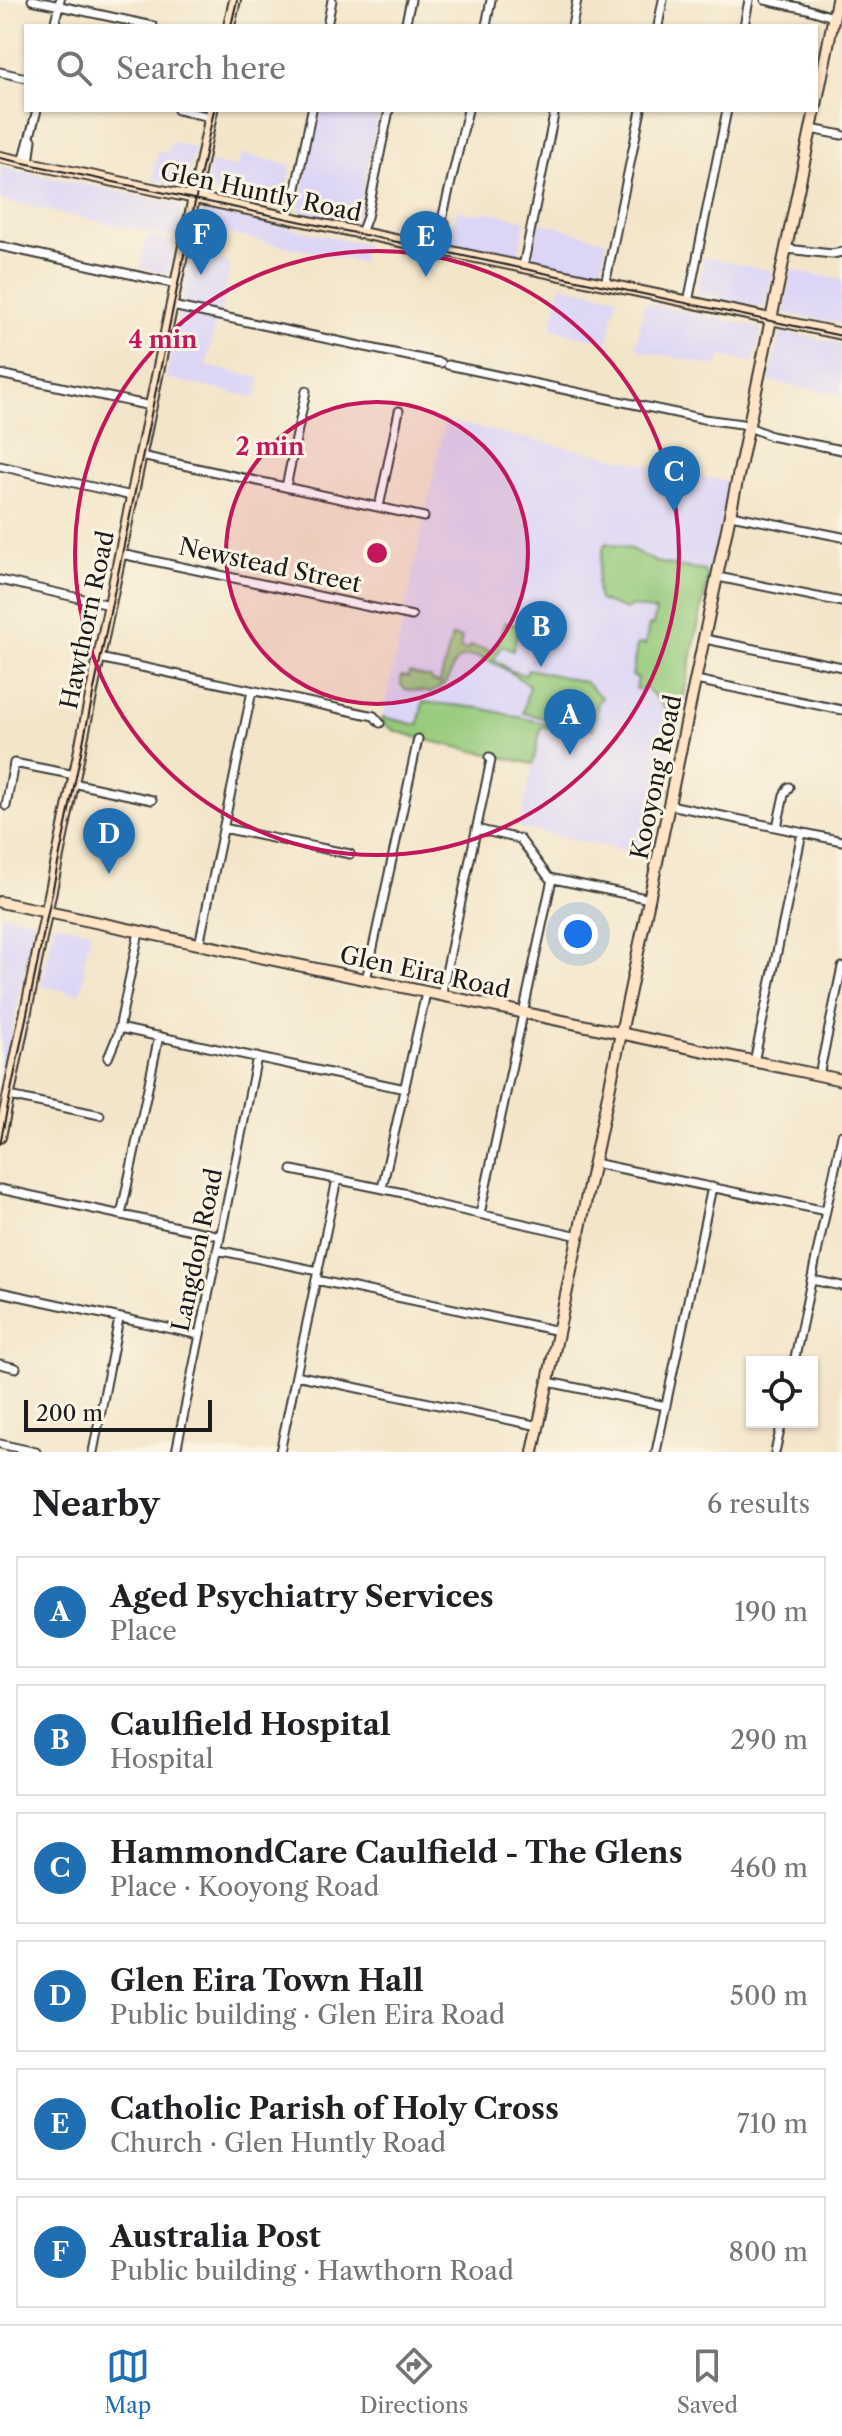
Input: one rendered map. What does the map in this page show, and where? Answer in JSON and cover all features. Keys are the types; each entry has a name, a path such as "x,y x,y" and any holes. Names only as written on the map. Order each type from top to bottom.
{"street":[{"path":"32,0 59,3 145,24"},
{"path":"229,24 235,0"},
{"path":"327,24 332,0"},
{"path":"405,24 411,0"},
{"path":"486,24 491,0"},
{"path":"572,24 577,0"},
{"path":"658,24 663,0"},
{"path":"744,24 749,0"},
{"path":"765,0 807,9 835,10"},
{"path":"54,24 59,3"},
{"name":"Kooyong Road","path":"818,100 834,37 835,10"},
{"path":"0,72 24,78"},
{"path":"26,162 37,112"},
{"path":"290,218 312,112"},
{"path":"364,234 389,112"},
{"path":"439,250 468,112"},
{"path":"523,267 555,112"},
{"path":"605,285 641,112"},
{"path":"688,302 727,112"},
{"name":"Kooyong Road","path":"533,1452 815,112"},
{"name":"Hawthorn Road","path":"0,1137 5,1098 47,912 212,114"},
{"path":"811,129 842,135"},
{"name":"Glen Huntly Road","path":"0,157 842,334"},
{"path":"0,246 176,284"},
{"path":"787,246 836,254 842,252"},
{"path":"172,306 842,450"},
{"path":"0,374 151,406"},
{"path":"286,487 306,391"},
{"path":"379,507 399,411"},
{"path":"141,456 424,517"},
{"path":"0,466 133,494"},
{"path":"731,515 842,537"},
{"name":"Newstead Street","path":"121,554 412,616"},
{"path":"718,577 842,602"},
{"path":"0,580 110,604"},
{"path":"705,639 842,667"},
{"path":"99,658 374,716 380,723"},
{"path":"696,680 842,710"},
{"path":"199,945 252,691"},
{"path":"366,980 418,739"},
{"path":"441,996 491,760 489,757"},
{"path":"6,806 14,763 152,800"},
{"path":"777,827 784,795 789,787"},
{"path":"670,805 842,841"},
{"path":"223,828 350,854"},
{"path":"476,829 520,839 552,879 650,899"},
{"path":"754,1062 802,833"},
{"path":"480,1214 552,879"},
{"name":"Glen Eira Road","path":"0,902 842,1080"},
{"path":"108,1058 119,1028 139,932"},
{"path":"819,1075 842,967"},
{"path":"382,1188 426,993"},
{"path":"119,1028 405,1089"},
{"path":"121,1215 159,1036"},
{"name":"Langdon Road","path":"176,1452 257,1057"},
{"path":"5,1098 100,1115"},
{"path":"795,1356 842,1135"},
{"path":"594,1163 826,1211"},
{"path":"292,1170 382,1188 429,1203 579,1236"},
{"path":"280,1452 337,1179"},
{"path":"656,1452 712,1187"},
{"path":"0,1189 220,1236"},
{"path":"217,1250 559,1331"},
{"path":"812,1280 842,1286"},
{"path":"0,1292 200,1335"},
{"path":"93,1452 119,1319"},
{"path":"0,1364 16,1368"},
{"path":"296,1375 539,1426"},
{"path":"548,1382 666,1406"},
{"path":"775,1452 781,1428"},
{"path":"0,1444 36,1452"}],"shaded area":[{"path":"320,112 379,112 356,223 299,211"},
{"path":"170,142 195,148 185,187 152,180 158,151 168,153"},
{"path":"241,154 291,165 283,207 205,191 211,163 238,168"},
{"path":"0,167 181,205 183,208 176,238 0,200"},
{"path":"205,210 365,244 361,262 205,229 201,246 216,252 216,258 225,260 230,268 206,366 261,378 256,398 166,378 200,213"},
{"path":"456,210 474,214 490,212 525,220 518,256 449,242"},
{"path":"540,222 607,241 600,274 532,260"},
{"path":"147,235 176,240 169,274 140,268"},
{"path":"704,257 772,271 765,308 697,294"},
{"path":"792,270 842,280 842,324 784,313"},
{"path":"561,285 617,297 608,342 551,329"},
{"path":"645,303 759,327 761,330 753,365 722,356 716,366 640,350 636,347"},
{"path":"781,331 842,344 842,395 769,381"},
{"path":"445,421 729,482 650,856 520,828 533,764 426,740 393,730 382,722"},
{"path":"2,913 35,920 0,1090 0,921"},
{"path":"55,923 91,931 80,994 41,986"}],"green space":[{"path":"606,543 631,549 656,562 704,571 708,577 679,719 672,716 647,688 636,689 638,678 632,676 637,644 645,645 656,611 631,606 626,610 599,600 598,573"},
{"path":"505,622 519,626 513,651 503,646 494,659 511,671 526,675 528,669 585,682 602,698 598,702 593,729 523,713 529,685 481,658 471,656 455,663 447,681 432,693 405,689 401,685 401,676 408,677 409,673 440,683 452,636 462,638 460,648 468,650 470,646 494,651"},
{"path":"423,702 480,708 553,725 552,728 541,727 533,764 426,740 393,730 382,722 383,717 418,725"}],"tram line":[{"path":"231,24 237,0"},
{"path":"0,1144 214,112"},
{"path":"0,158 842,336"}],"place":[{"name":"Australia Post","path":"201,275"},
{"name":"Catholic Parish of Holy Cross","path":"426,277"},
{"name":"HammondCare Caulfield - The Glens","path":"674,512"},
{"name":"Caulfield Hospital","path":"541,667"},
{"name":"Aged Psychiatry Services","path":"570,755"},
{"name":"Glen Eira Town Hall","path":"109,874"}]}
